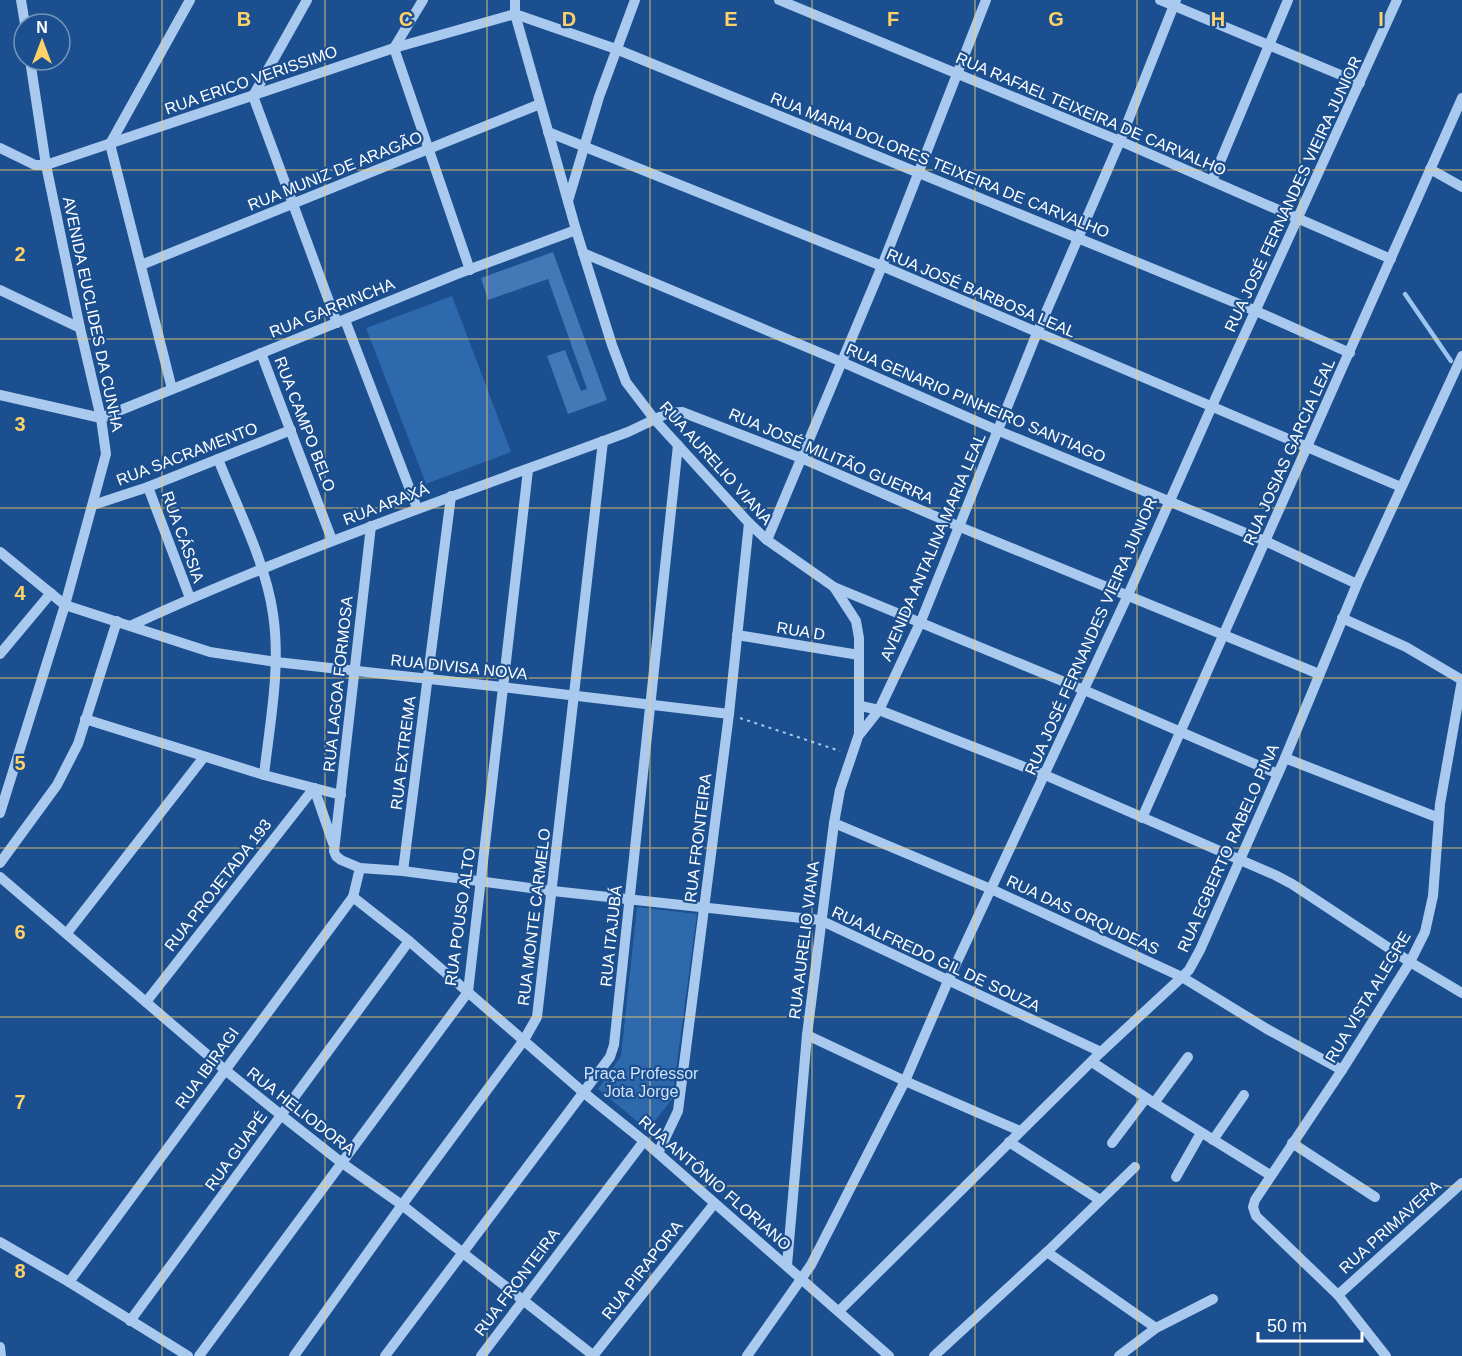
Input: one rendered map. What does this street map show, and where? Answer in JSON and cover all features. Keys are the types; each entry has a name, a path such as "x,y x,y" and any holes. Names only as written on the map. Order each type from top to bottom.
{"street":[{"path":"172,389 110,144 190,0"},
{"path":"307,0 253,96 293,204 417,508"},
{"path":"423,0 394,48 470,270"},
{"name":"RUA AURELIO VIANA","path":"515,0 515,14 567,202 621,370 631,388 659,418 678,445 749,523 767,540 834,587 856,621 861,706 860,734 840,790 820,920 807,1035 787,1265"},
{"path":"567,202 599,97 635,0"},
{"name":"RUA RAFAEL TEIXEIRA DE CARVALHO","path":"779,0 1120,141 1391,259"},
{"path":"767,540 882,266 986,0"},
{"path":"1160,0 1175,3 1360,83"},
{"path":"1212,181 1288,0"},
{"name":"RUA JOSÉ FERNANDES VIEIRA JUNIOR","path":"747,1356 811,1265 905,1081 948,981 1128,595 1397,0"},
{"name":"AVENIDA ANTALINA MARIA LEAL","path":"860,734 879,710 921,621 1037,333 1120,141 1175,3"},
{"name":"RUA ERICO VERISSIMO","path":"46,165 394,48 515,14"},
{"name":"RUA MARIA DOLORES TEIXEIRA DE CARVALHO","path":"515,14 616,49 1256,311 1350,353"},
{"name":"AVENIDA EUCLIDES DA CUNHA","path":"0,813 65,605 106,454 101,418 46,165 32,72"},
{"name":"RUA JOSIAS GARCIA LEAL","path":"1142,818 1225,636 1462,98"},
{"name":"RUA MUNIZ DE ARAGÃO","path":"141,266 540,104"},
{"name":"RUA JOSÉ BARBOSA LEAL","path":"548,132 882,266 1401,487"},
{"path":"0,148 35,165 46,165"},
{"path":"1430,169 1462,187"},
{"name":"RUA GARRINCHA","path":"101,418 470,270 576,230"},
{"name":"RUA GENARIO PINHEIRO SANTIAGO","path":"583,254 1169,501 1357,584"},
{"path":"0,290 80,328"},
{"name":"RUA CAMPO BELO","path":"261,353 332,540"},
{"name":"RUA EGBERTO RABELO PINA","path":"839,1311 1101,1052 1189,970 1286,758 1357,584 1462,356"},
{"path":"0,395 101,418"},
{"name":"RUA JOSÉ MILITÃO GUERRA","path":"659,418 674,412 682,412 801,458 960,527 1319,674"},
{"name":"RUA ARAXÁ","path":"130,626 190,598 332,540 528,470 659,418"},
{"name":"RUA SACRAMENTO","path":"93,505 148,487 291,430"},
{"name":"RUA MONTE CARMELO","path":"294,1356 524,1040 537,1017 603,441"},
{"name":"RUA ITAJUBÁ","path":"385,1356 610,1057 614,1045 678,445"},
{"path":"218,459 262,570 273,615 276,662 264,775"},
{"name":"RUA POUSO ALTO","path":"199,1356 468,992 528,470"},
{"name":"RUA CÁSSIA","path":"148,487 190,598"},
{"name":"RUA EXTREMA","path":"404,871 451,496"},
{"name":"RUA FRONTEIRA","path":"658,1153 678,1111 729,714 749,523"},
{"name":"RUA LAGOA FORMOSA","path":"334,846 371,526"},
{"path":"0,552 65,605"},
{"path":"834,587 921,621 1278,774"},
{"path":"0,654 51,593"},
{"name":"RUA DIVISA NOVA","path":"65,605 210,652 276,662 729,714"},
{"path":"1342,618 1406,647 1462,680"},
{"path":"0,863 57,785 78,744 117,621"},
{"name":"RUA D","path":"737,635 859,656"},
{"name":"RUA VISTA ALEGRE","path":"1338,1295 1256,1216 1255,1200 1342,1070 1410,962 1425,932 1433,896 1439,818 1452,729 1462,680"},
{"path":"861,706 879,710 1045,775 1240,859 1292,884 1410,962 1462,993"},
{"path":"85,719 264,775 341,795"},
{"path":"67,933 204,757"},
{"path":"1286,758 1439,818"},
{"path":"314,788 334,846"},
{"name":"RUA PROJETADA 193","path":"146,1002 314,788"},
{"name":"RUA DAS ORQUDEAS","path":"834,823 991,890 1182,977 1266,1029 1342,1070"},
{"name":"RUA ALFREDO GIL DE SOUZA","path":"334,846 336,856 360,868 404,871 553,891 820,920 1101,1052"},
{"name":"RUA IBIRAGI","path":"69,1282 352,897 360,868"},
{"name":"RUA HELIODORA","path":"0,877 224,1069 593,1356"},
{"name":"RUA ANTÔNIO FLORIANO","path":"352,897 409,941 583,1092 644,1141 889,1356"},
{"name":"RUA GUAPÉ","path":"130,1321 409,941"},
{"path":"807,1035 1020,1131"},
{"path":"1112,1143 1188,1057"},
{"path":"1092,1062 1150,1101 1270,1175"},
{"path":"1213,1140 1244,1095"},
{"path":"1176,1177 1201,1133"},
{"name":"RUA FRONTEIRA","path":"481,1356 521,1300 644,1141"},
{"path":"1009,1142 1100,1200"},
{"path":"1292,1143 1376,1197"},
{"path":"934,1356 1135,1167"},
{"name":"RUA PRIMAVERA","path":"1338,1295 1462,1182"},
{"name":"RUA PIRAPORA","path":"593,1356 714,1204"},
{"path":"0,1242 188,1356"},
{"path":"1047,1252 1156,1328"},
{"path":"1338,1295 1386,1356"},
{"path":"1119,1356 1156,1328 1213,1299"},
{"path":"0,1347 1,1356"}],"path":[{"path":"729,714 851,754"}],"green space":[{"path":"452,296 511,452 426,484 366,328"},
{"name":"Praça Professor Jota Jorge","path":"637,907 697,914 672,1099 648,1130 598,1089 621,1056"}],"building":[{"path":"553,252 607,400 568,414 547,356 565,350 581,391 587,389 548,279 488,300 481,278"}],"waterway":[{"path":"1405,294 1451,361"}]}
